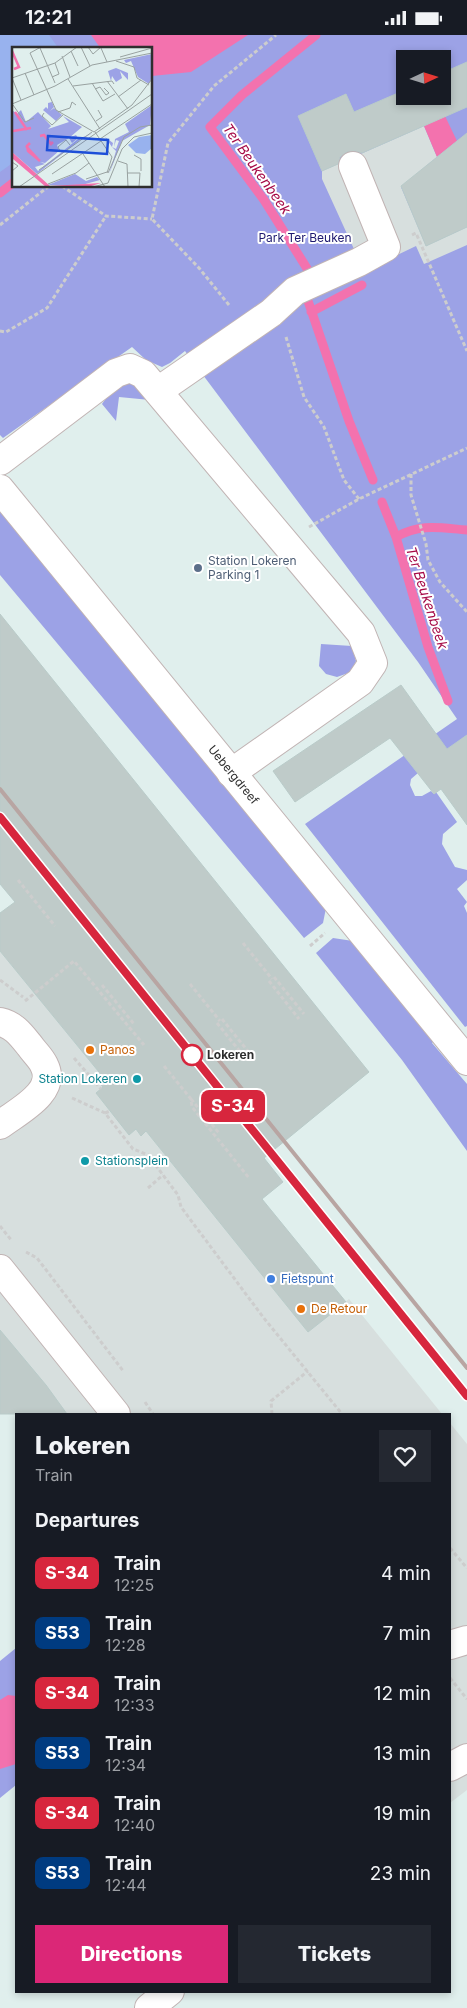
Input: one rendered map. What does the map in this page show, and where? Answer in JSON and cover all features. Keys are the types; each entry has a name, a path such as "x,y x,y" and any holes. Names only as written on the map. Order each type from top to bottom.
{"street":[{"path":"158,391 271,313 295,291 359,262 386,247 353,166"},
{"path":"0,461 116,373 130,368 143,374 289,545 361,633 373,663 360,682 230,773"},
{"name":"Uebergdreef","path":"0,489 467,1061"},
{"path":"0,1125 46,1086 47,1074 44,1064 16,1029 3,1023"},
{"path":"0,1269 115,1413"},
{"path":"451,1645 467,1640"},
{"path":"451,1766 467,1758"},
{"path":"149,2008 168,1993"}],"path":[{"path":"152,219 168,143 214,86 276,35"},
{"path":"0,225 48,187"},
{"path":"63,187 106,216 152,219 199,267 249,329"},
{"path":"0,331 6,332 46,309 106,216"},
{"path":"429,262 467,351"},
{"path":"271,313 289,341 304,397 324,427 344,481 359,499"},
{"path":"289,545 313,523 467,448"},
{"path":"411,474 411,495 416,517 426,544 428,560 440,581 467,612"},
{"path":"18,880 54,926"},
{"path":"243,943 304,1014"},
{"path":"3,1023 26,999 74,961 144,1045"},
{"path":"272,979 299,1019"},
{"path":"0,980 26,999"},
{"path":"190,984 251,1055"},
{"path":"102,985 134,1024"},
{"path":"220,1021 246,1059"},
{"path":"76,1061 101,1089"},
{"path":"164,1066 219,1133"},
{"path":"46,1086 105,1113 133,1149 148,1155 178,1195 181,1207 263,1317 341,1413"},
{"path":"191,1099 192,1107 248,1178"},
{"path":"105,1113 110,1111"},
{"path":"148,1188 163,1175"},
{"path":"37,1258 127,1377"},
{"path":"272,1413 271,1401 308,1371"},
{"path":"142,1399 152,1413"},
{"path":"451,1548 467,1568"},
{"path":"451,1681 467,1699"}],"green space":[{"name":"Park Ter Beuken","path":"0,35 467,35 467,735 411,779 410,785 415,796 422,796 431,791 434,794 436,792 457,822 443,834 442,844 455,867 467,870 467,880 457,889 467,902 464,906 467,913 467,1026 465,1027 305,824 457,719 418,662 185,351 162,367 146,360 132,347 3,438 0,435"},
{"path":"133,380 150,400 119,397 116,421 102,404 115,389 123,383"},
{"path":"0,511 326,908 323,923 304,938 0,575"},
{"path":"321,644 352,646 356,661 351,672 337,677 326,674 319,666"},
{"path":"333,938 353,941 434,1041 432,1043 467,1084 467,1151 402,1060 316,953"},
{"path":"15,1649 15,1786 0,1798 0,1661"}],"shaded area":[{"path":"0,35 49,35 58,47 12,47 12,163 0,172"},
{"path":"91,35 248,35 191,72 152,76 152,47 100,47"},
{"path":"445,116 457,141 437,157 424,126"},
{"path":"424,126 437,157 401,187 426,246 467,227 467,245 424,264 416,246 364,271 322,179 322,171"},
{"name":"Stationsplein","path":"0,951 103,1077 98,1081 103,1087 96,1093 129,1134 136,1129 142,1135 146,1131 308,1332 349,1299 441,1413 66,1413 0,1330"},
{"path":"451,1424 467,1444 467,1790 451,1802"},
{"path":"8,1695 15,1696 15,1764 0,1769 0,1700"}],"building":[{"path":"467,62 467,107 362,153 355,151 347,152 340,157 338,164 322,171 298,116 346,94 354,112 396,94 396,105 451,105 451,69"},
{"path":"467,133 467,227 426,246 401,186"},
{"path":"0,614 369,1072 264,1158 283,1182 262,1199 346,1302 308,1332 146,1131 141,1136 136,1129 129,1135 96,1093 103,1087 98,1081 103,1077 0,951 0,913 15,902 0,884"},
{"path":"401,685 447,749 467,735 467,825 441,789 434,794 390,738 295,802 273,771"},
{"path":"0,1330 46,1385 66,1413 0,1414"}],"waterway":[{"name":"Ter Beukenbeek","path":"308,270 264,200 210,127 242,95 316,35"},
{"path":"0,193 12,184"},
{"path":"311,312 362,285"},
{"name":"Ter Beukenbeek","path":"307,298 349,421 373,480"},
{"name":"Ter Beukenbeek","path":"382,502 396,537 428,647 448,701"},
{"path":"396,537 414,530 431,527 467,530"}],"railway":[{"path":"0,789 467,1368"},
{"path":"0,817 467,1396"}],"train":[{"name":"S-34","path":"0,817 467,1396"}],"place":[{"name":"Station Lokeren Parking 1","path":"198,568"},
{"name":"Panos","path":"90,1050"},
{"name":"Lokeren","path":"192,1055"},
{"name":"Station Lokeren","path":"137,1079"},
{"name":"Stationsplein","path":"85,1161"},
{"name":"Fietspunt","path":"271,1279"},
{"name":"De Retour","path":"301,1309"}]}
